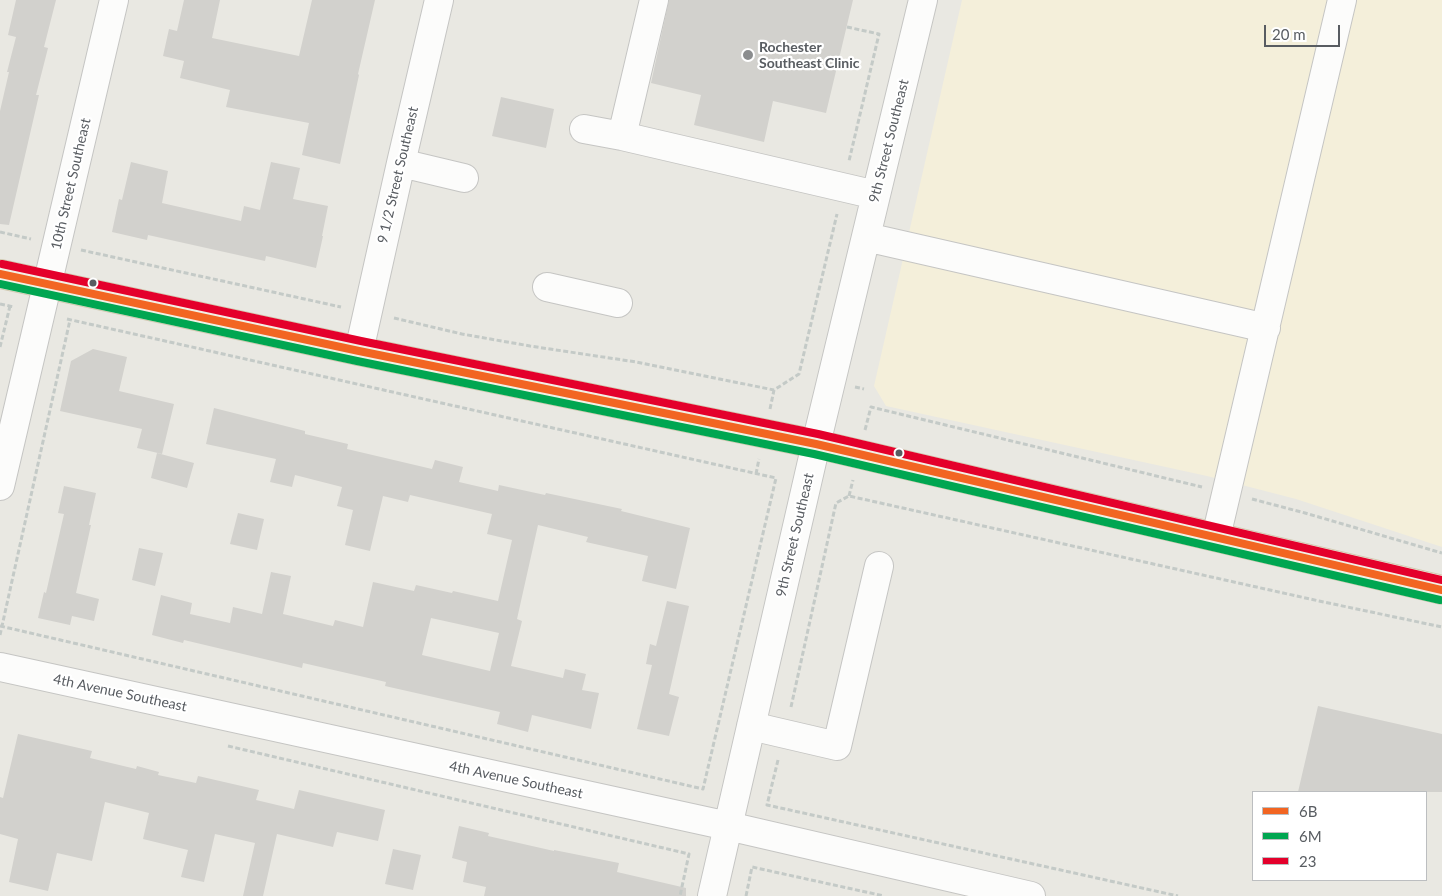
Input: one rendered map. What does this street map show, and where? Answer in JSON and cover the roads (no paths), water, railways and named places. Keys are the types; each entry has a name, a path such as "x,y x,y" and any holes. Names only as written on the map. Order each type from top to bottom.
{"main road":[{"path":"0,274 358,351 816,444 1442,590"}],"street":[{"name":"10th Street Southeast","path":"0,486 114,0"},
{"name":"9 1/2 Street Southeast","path":"358,351 439,0"},
{"path":"622,136 654,0"},
{"name":"9th Street Southeast","path":"712,896 816,444 923,0"},
{"path":"1216,537 1266,328 1337,1"},
{"path":"584,129 622,136 876,195"},
{"path":"400,163 464,178"},
{"path":"866,236 1266,328"},
{"path":"547,287 618,303"},
{"path":"751,726 837,746 880,566"},
{"name":"4th Avenue Southeast","path":"0,667 728,826 1031,896"}],"place":[{"name":"Rochester Southeast Clinic","path":"748,55"}]}
